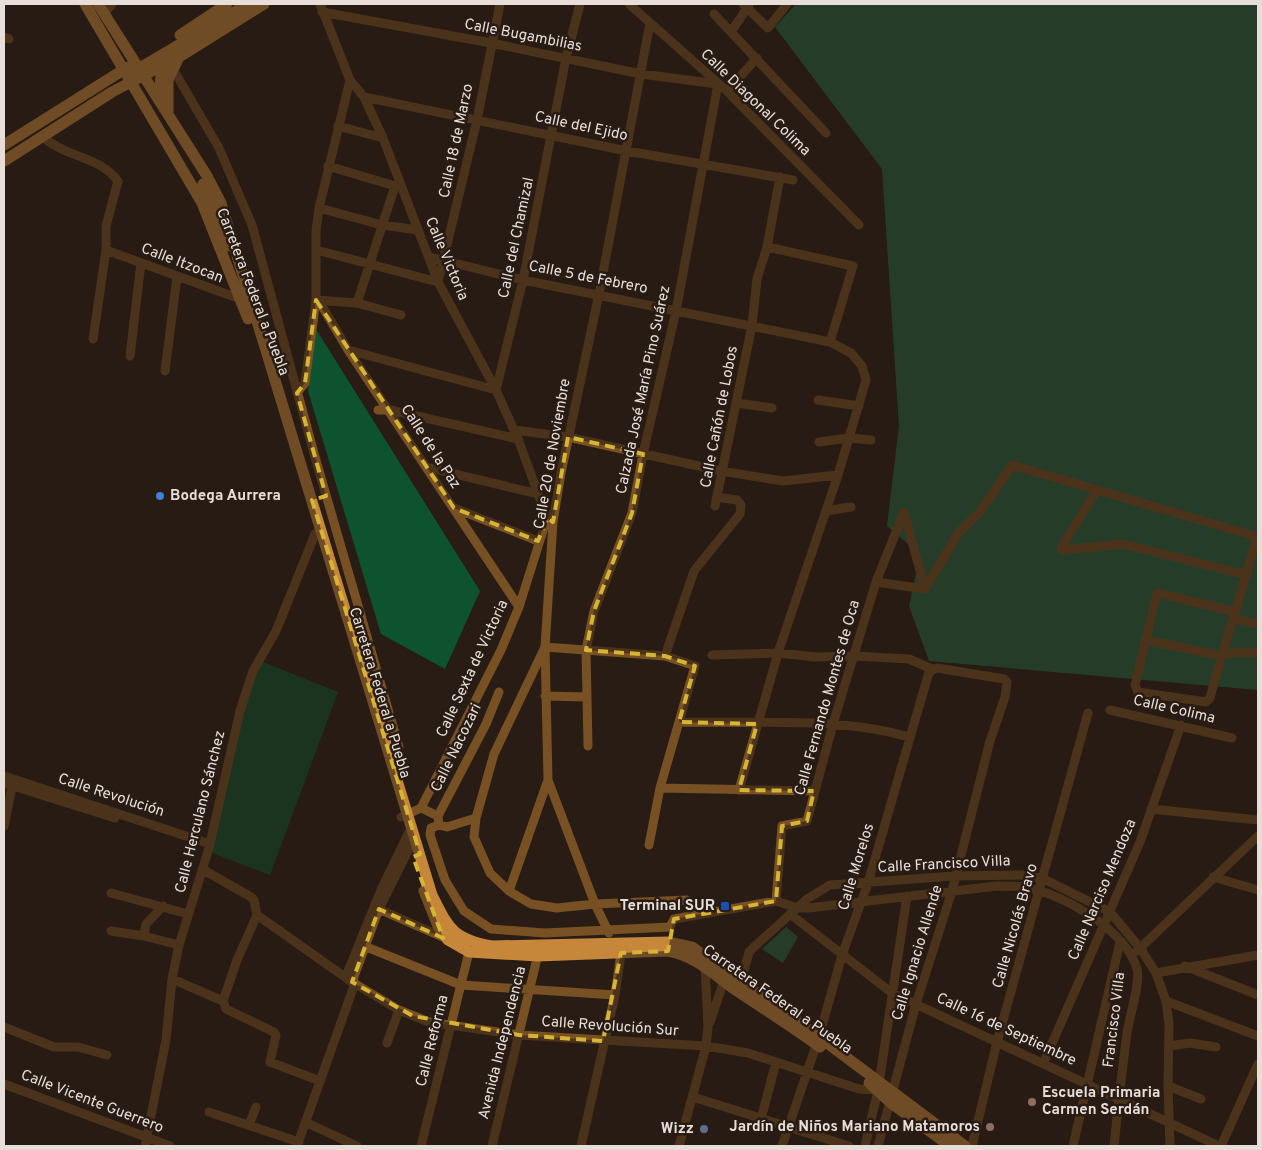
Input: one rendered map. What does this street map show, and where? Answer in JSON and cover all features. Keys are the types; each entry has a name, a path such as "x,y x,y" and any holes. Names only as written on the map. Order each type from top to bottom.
{"main road":[{"name":"Carretera Federal a Puebla","path":"85,4 202,204 233,277 245,300 312,500 318,532"},
{"name":"Carretera Federal a Puebla","path":"98,4 208,176 221,203 245,300 271,387 318,532 405,815 429,907 438,926 448,940 471,947 621,953 669,946"},
{"path":"227,4 178,49 166,63 158,88 161,113 171,134 198,174 219,218 233,277"},
{"path":"4,161 142,75 178,49 248,4"},
{"path":"6,149 178,49 264,4"},
{"path":"6,149 105,81 135,63 178,49"},
{"path":"166,112 154,109 153,120 167,123 167,88 178,49"},
{"path":"105,81 112,92"},
{"name":"Carretera Federal a Puebla","path":"417,856 432,895 446,924 455,935 471,947"},
{"name":"Carretera Federal a Puebla","path":"539,951 612,944 669,946 679,953 707,962 818,1040"},
{"name":"Carretera Federal a Puebla","path":"725,976 742,982 892,1097"},
{"path":"892,1097 950,1146"},
{"path":"892,1097 965,1146"}],"street":[{"path":"104,14 112,4"},
{"name":"Calle 18 de Marzo","path":"438,282 477,120 500,4"},
{"name":"Calle del Chamizal","path":"496,390 523,280 553,134 566,58 580,4"},
{"name":"Calle Diagonal Colima","path":"629,4 640,7 650,23 726,91 859,225"},
{"path":"731,32 746,5 768,28 787,4"},
{"name":"Calle Bugambilias","path":"321,8 641,74 718,84"},
{"name":"Calle Victoria","path":"321,8 350,80 364,97 383,138 398,185 438,282 496,390 518,439 538,494 550,520"},
{"path":"714,14 758,58 826,133"},
{"name":"Calle 20 de Noviembre","path":"612,944 548,780 545,647 550,520 599,294 650,23"},
{"path":"726,91 758,58"},
{"path":"173,68 219,148 252,225 326,496 399,747"},
{"path":"298,392 305,383 318,301 316,250 319,208 350,80"},
{"name":"Calzada José María Pino Suárez","path":"588,746 586,650 594,611 632,513 643,454 676,311 718,84"},
{"name":"Calle del Ejido","path":"364,97 553,134 627,151 794,180"},
{"path":"338,126 383,138"},
{"path":"43,137 61,150 101,164 118,181 106,226 106,250 94,339"},
{"path":"328,166 398,185 368,264 357,303"},
{"name":"Calle Cañón de Lobos","path":"665,656 694,571 740,514 738,500 716,501 752,325 757,279 767,247 780,177"},
{"path":"319,208 382,225 418,230"},
{"path":"767,247 853,266 830,342"},
{"name":"Calle Itzocan","path":"106,250 245,300"},
{"path":"316,250 438,282"},
{"name":"Calle 5 de Febrero","path":"429,257 523,280 830,342 851,353 862,366 866,380 859,406 838,475 778,653 739,790"},
{"path":"130,356 141,263"},
{"path":"165,371 177,277"},
{"path":"318,301 357,303 400,315"},
{"name":"Calle de la Paz","path":"318,301 348,350 390,410 519,607"},
{"path":"348,350 496,390"},
{"path":"818,400 859,406"},
{"path":"737,403 772,408"},
{"path":"378,410 390,410 518,439"},
{"path":"514,430 568,437 721,470 783,481 838,475"},
{"path":"819,442 849,438 872,440"},
{"path":"876,582 925,589 959,532 980,512 1012,465 1258,537 1235,616 1221,656 1210,698 1206,702 1138,692 1135,685 1157,593 1235,616 1258,624"},
{"path":"426,467 538,494"},
{"path":"1097,490 1061,548 1062,550 1123,544 1247,575"},
{"path":"312,500 326,496"},
{"path":"454,508 538,542"},
{"path":"826,511 851,508"},
{"name":"Calle Fernando Montes de Oca","path":"776,901 782,826 807,821 833,724 876,582 904,512 925,589"},
{"name":"Calle Sexta de Victoria","path":"421,808 501,650 519,607 538,542 550,520"},
{"name":"Calle Herculano Sánchez","path":"147,1142 166,1040 172,979 179,945 210,846 240,711 253,671 276,631 318,532"},
{"path":"1145,640 1221,656 1238,652 1258,653"},
{"path":"649,845 660,788 695,666 665,656 545,647 494,754 476,818 474,837 481,857 490,874 509,891 530,904 557,908 595,904 687,900"},
{"path":"712,655 778,653 816,657 854,656 909,659 932,669"},
{"name":"Calle Ignacio Allende","path":"878,1146 916,1004 952,891 954,876 990,741 1005,697 1007,681 932,669"},
{"name":"Calle Morelos","path":"782,1146 818,1040 842,955 868,883 909,737 932,669"},
{"name":"Calle Nacozari","path":"498,692 486,724 438,821 431,828 430,835 445,880 464,911 491,930 546,933 608,930"},
{"path":"545,696 586,697"},
{"name":"Calle Colima","path":"1110,710 1232,738"},
{"name":"Calle Nicolás Bravo","path":"972,1146 997,1042 1044,879 1088,713"},
{"path":"679,722 833,724 882,729 909,737"},
{"name":"Calle Narciso Mendoza","path":"1043,1064 1110,912 1151,809 1181,725"},
{"name":"Calle Revolución","path":"4,776 10,782 210,846"},
{"path":"509,891 548,780"},
{"path":"4,826 10,782"},
{"path":"660,788 814,791"},
{"path":"405,815 421,808 447,826 476,818"},
{"path":"1151,809 1258,820"},
{"path":"209,1112 298,1144 320,1081 362,945 411,836"},
{"path":"1132,956 1258,836"},
{"path":"202,870 251,897 254,900 257,915 237,960 223,1001 226,1009 276,1033 270,1058 272,1064 320,1081"},
{"name":"Calle Francisco Villa","path":"742,982 749,952 807,899 830,885 954,876 1021,875 1044,879 1110,912 1140,948 1156,973 1166,1001 1169,1025 1168,1086 1170,1146"},
{"path":"1214,877 1258,890"},
{"name":"Calle Francisco Villa","path":"798,908 997,886 1024,887 1076,906 1120,942 1132,956"},
{"path":"111,893 188,914"},
{"path":"865,1146 879,1086 907,896"},
{"path":"669,946 670,927 674,919 776,901 798,908"},
{"path":"144,936 146,924 163,906"},
{"path":"377,908 448,940"},
{"name":"Calle 16 de Septiembre","path":"790,914 892,993 1120,1098 1169,1124 1220,1146"},
{"path":"257,915 351,980"},
{"path":"608,930 670,927"},
{"path":"111,931 144,936 179,945"},
{"path":"1073,1146 1120,942"},
{"path":"362,945 461,985 615,995"},
{"name":"Calle Reforma","path":"421,1146 471,947"},
{"name":"Avenida Independencia","path":"492,1146 539,951"},
{"path":"581,1146 603,1041 615,995 621,953"},
{"path":"1156,973 1185,966 1258,955"},
{"name":"Francisco Villa","path":"1114,1146 1138,971 1132,956"},
{"path":"679,1146 706,1046 708,1027 707,962"},
{"path":"1185,966 1258,995"},
{"path":"708,1027 725,976"},
{"path":"172,979 223,1001"},
{"name":"Calle Revolución Sur","path":"351,980 399,1010 429,1022 519,1034 603,1041 706,1046 748,1053 859,1089 879,1086"},
{"path":"1166,1001 1258,1036"},
{"path":"387,1043 399,1010"},
{"path":"4,1027 54,1047 78,1047 107,1055"},
{"path":"1168,1046 1190,1043 1216,1047"},
{"path":"761,1119 776,1062"},
{"path":"1220,1146 1258,1064"},
{"name":"Calle Vicente Guerrero","path":"4,1084 147,1142 170,1146"},
{"path":"1168,1086 1201,1099"},
{"path":"692,1097 849,1146"},
{"path":"249,1125 256,1107"},
{"path":"305,1122 357,1146"}],"highlighted area":[{"path":"316,300 454,508 538,541 547,518 553,522 568,437 643,454 632,513 594,611 586,650 665,656 695,666 679,722 757,724 739,790 814,791 807,821 782,826 776,901 674,919 668,951 621,953 603,1041 519,1035 413,1016 352,982 379,909 443,938 413,857 420,854 312,500 326,496 297,393 305,383"}],"green space":[{"path":"796,4 1258,4 1258,690 929,661 909,606 920,554 887,526 899,426 882,169 775,27"},
{"path":"314,326 480,591 445,669 381,634 308,391"},
{"path":"263,662 338,692 270,875 212,853 244,712 257,672"},
{"path":"786,927 798,937 783,963 762,949"}],"place":[{"name":"Bodega Aurrera","path":"160,496"},
{"name":"Terminal SUR","path":"725,906"},
{"name":"Escuela Primaria Carmen Serdán","path":"1032,1102"},
{"name":"Jardín de Niños Mariano Matamoros","path":"990,1127"},
{"name":"Wizz","path":"704,1129"}]}
